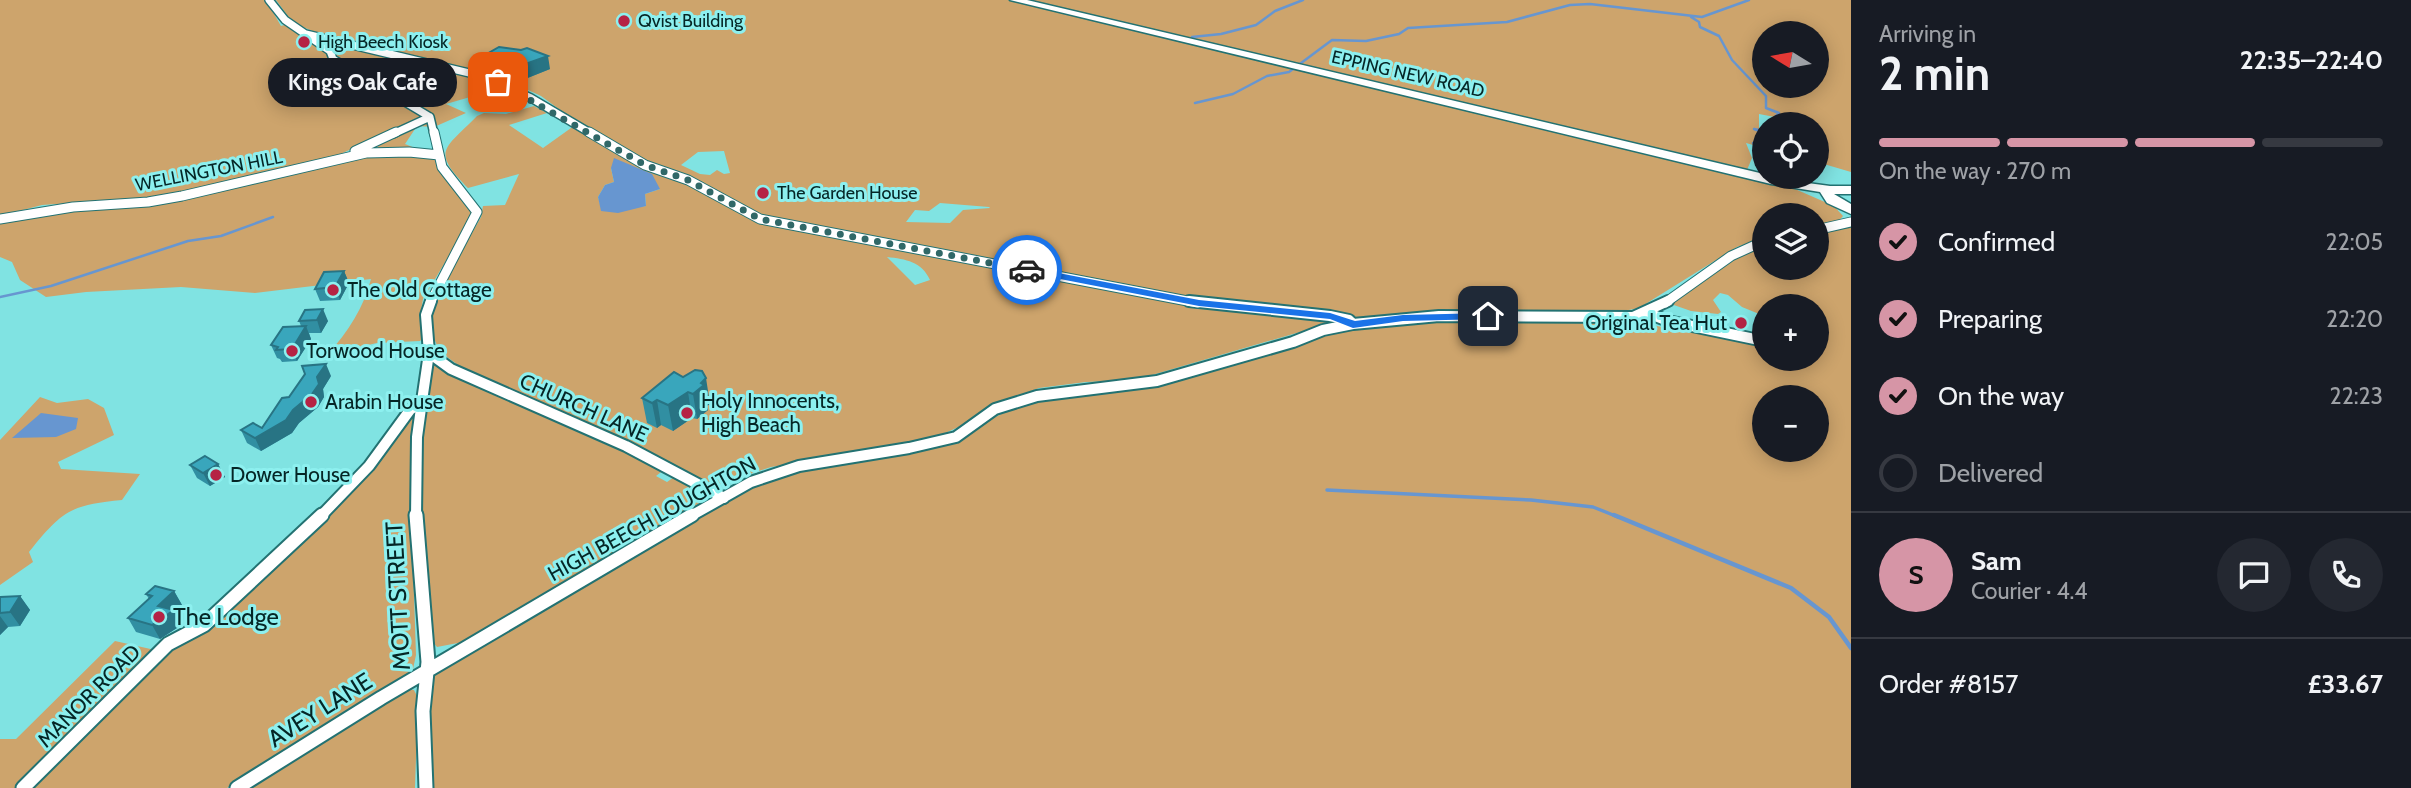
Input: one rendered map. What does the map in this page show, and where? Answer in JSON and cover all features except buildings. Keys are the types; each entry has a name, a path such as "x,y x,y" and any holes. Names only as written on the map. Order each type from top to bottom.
{"main road":[{"name":"EPPING NEW ROAD","path":"1015,0 1793,185 1831,195 1850,213"},
{"path":"1831,195 1851,190"}],"street":[{"path":"269,0 285,20 330,51 333,59 430,117 442,167 478,212 434,292 426,315 429,353 422,401"},
{"path":"306,34 486,76 645,165 688,180 760,219 1163,296 1330,316 1349,320 1353,324 1439,316 1623,318 1648,313 1752,246"},
{"name":"WELLINGTON HILL","path":"340,158 430,117"},
{"name":"WELLINGTON HILL","path":"0,219 73,207 182,197 340,158 395,151 439,155"},
{"path":"1829,224 1850,213"},
{"path":"1648,313 1668,321 1752,338"},
{"name":"HIGH BEECH LOUGHTON","path":"427,670 751,482 799,466 909,449 933,440 956,437 995,410 1037,396 1157,381 1269,349 1324,330 1353,324"},
{"name":"CHURCH LANE","path":"429,353 451,369 626,446 724,498"},
{"name":"MOTT STREET","path":"422,401 417,437 416,510 427,670 423,711 426,788"},
{"name":"MANOR ROAD","path":"23,788 169,644 204,625 302,536 348,489 410,410 422,401"},
{"name":"AVEY LANE","path":"237,788 427,670"}],"shaded area":[{"path":"0,0 266,0 281,26 288,24 327,37 293,23 276,0 1008,0 1752,179 1752,189 1795,189 1827,203 1752,203 1752,241 1737,247 1639,308 1613,313 1435,312 1348,318 1135,380 1039,388 1004,401 974,420 932,439 771,467 720,484 711,483 465,370 440,352 432,334 429,307 433,295 481,217 483,206 505,205 519,174 468,188 449,165 446,150 450,143 477,116 484,113 506,114 534,106 547,113 509,125 543,148 578,123 541,96 515,84 446,104 466,113 434,127 417,126 405,144 415,148 379,152 375,138 332,158 162,197 42,205 0,216","holes":["724,151 730,173 724,174 717,170 710,175 700,174 681,165 698,152","611,168 660,189 645,194 646,206 602,211 598,197 605,185 614,182","940,203 989,207 990,208 963,210 950,223 906,222 915,210 929,211","887,257 918,265 930,280 915,285"]},
{"path":"1023,0 1851,0 1851,172 1829,166 1829,112 1752,112 1752,145 1746,143 1752,158 1747,170"},
{"path":"379,152 430,157 435,160 438,169 471,212 470,221 423,299 420,317 423,338 420,341 377,343 328,354 354,319 371,279 255,293 181,287 46,297 20,280 12,262 0,257 0,221 47,212 127,205"},
{"path":"1829,204 1843,216 1838,222 1829,224"},
{"path":"1851,225 1851,788 432,788 428,688 437,670 533,609 742,492 790,474 829,465 914,453 941,445 1011,409 1036,400 1135,387 1331,331 1404,321 1627,321 1752,342 1752,371 1829,371 1829,294 1752,294 1752,311 1742,307 1728,295 1720,293 1713,300 1721,312 1718,314 1691,311 1671,304 1752,249 1752,280 1829,280 1829,230"},
{"path":"434,362 543,415 665,469 656,476 667,482 677,475 701,490 703,501 463,642 437,647 432,641 418,493 424,412"},
{"path":"40,397 57,403 88,399 104,408 114,435 58,462 61,469 140,474 122,500 90,504 68,512 59,519 29,552 33,562 0,585 0,440"},
{"path":"414,411 410,477 416,655 413,669 403,680 227,788 28,788 166,653 224,612"},
{"path":"115,641 155,650 17,788 0,788 0,739 16,739"},
{"path":"408,689 414,690 418,698 415,788 241,788"}],"water":[{"path":"614,158 652,174 660,189 645,194 646,206 618,213 601,211 598,197 605,185 614,182 611,168"},
{"path":"41,413 78,418 76,429 56,437 12,438"}],"waterway":[{"path":"1192,37 1221,34 1256,25 1275,11 1303,0"},
{"path":"1195,103 1233,94 1267,76 1289,72 1332,40 1366,41 1399,34 1408,28 1507,22 1570,5 1590,4 1702,17 1749,0"},
{"path":"1691,17 1699,22 1700,27 1719,36 1732,60 1766,96 1766,108 1776,112"},
{"path":"0,297 51,286 188,241 221,236 273,217"},
{"path":"1327,490 1531,500 1593,507 1618,517"},
{"path":"1614,515 1791,588 1829,617 1851,648"}],"way so far":[{"path":"498,82 531,98 645,165 688,180 760,219 1027,270"}],"place":[{"name":"Qvist Building","path":"624,21"},
{"name":"High Beech Kiosk","path":"304,42"},
{"name":"Kings Oak Cafe","path":"498,82"},
{"name":"The Garden House","path":"763,193"},
{"name":"The Old Cottage","path":"333,290"},
{"name":"Original Tea Hut","path":"1741,323"},
{"name":"Torwood House","path":"292,351"},
{"name":"Arabin House","path":"311,402"},
{"name":"Holy Innocents, High Beach","path":"687,413"},
{"name":"Dower House","path":"216,475"},
{"name":"The Lodge","path":"159,617"}],"route":[{"path":"1027,270 1199,303 1330,316 1349,320 1353,324 1403,318 1488,316"}]}
